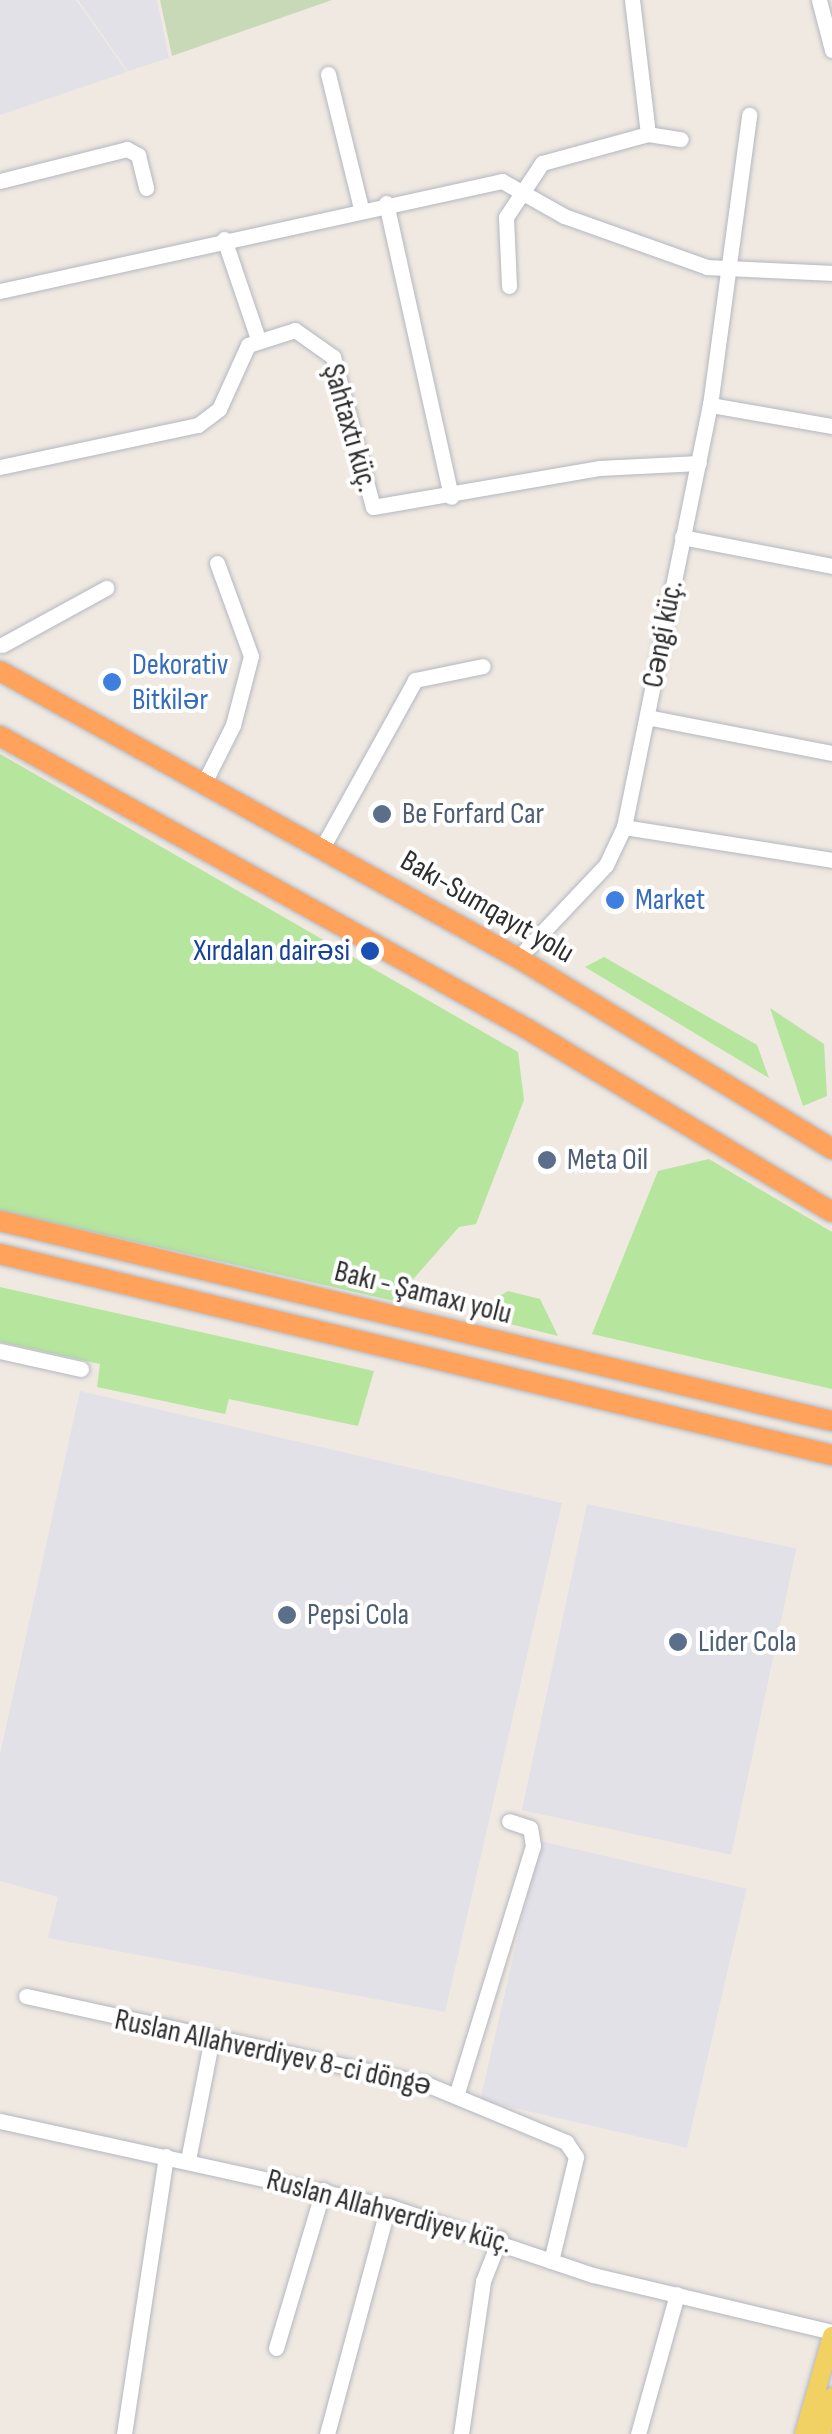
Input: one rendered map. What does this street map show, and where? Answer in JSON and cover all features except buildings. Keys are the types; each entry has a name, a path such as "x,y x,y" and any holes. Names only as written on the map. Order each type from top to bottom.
{"highway":[{"name":"Bakı-Sumqayıt yolu","path":"1,671 518,958 832,1149"},
{"path":"0,736 529,1030 832,1212"},
{"name":"Bakı - Şamaxı yolu","path":"0,1221 832,1421"},
{"name":"Bakı - Şamaxı yolu","path":"0,1254 832,1455"},
{"name":"Bakı - Şamaxı yolu","path":"0,1264 122,1285"}],"main road":[{"path":"804,2434 832,2334"},
{"path":"821,2434 832,2397"}],"street":[{"path":"632,0 648,134"},
{"path":"819,0 832,50"},
{"path":"328,74 362,208"},
{"name":"Cəngi küç.","path":"518,958 606,865 624,826 710,405 749,115"},
{"path":"509,286 506,218 524,186 548,158 648,134 682,139"},
{"path":"0,181 127,150 138,155 146,188"},
{"path":"0,291 486,182 524,186 564,216 728,271 832,273"},
{"path":"386,203 450,497"},
{"path":"0,467 211,419 258,336 224,239"},
{"name":"Şahtaxtı küç.","path":"258,336 295,330 323,342 374,507 450,497 598,468 698,464"},
{"path":"710,405 832,426"},
{"path":"682,537 832,566"},
{"path":"204,783 233,725 251,656 217,563"},
{"path":"1,671 1,644 106,588"},
{"path":"322,848 415,680 483,666"},
{"path":"647,717 832,753"},
{"path":"624,826 832,860"},
{"path":"0,1351 81,1368"},
{"path":"456,2096 533,1846 530,1828 509,1821"},
{"name":"Ruslan Allahverdiyev 8-ci döngə","path":"26,1996 211,2043 456,2096 574,2150 551,2261"},
{"path":"188,2160 211,2043"},
{"path":"0,2139 2,2121"},
{"name":"Ruslan Allahverdiyev küç.","path":"2,2121 388,2206 500,2238 551,2261 832,2334"},
{"path":"124,2434 166,2156"},
{"path":"276,2348 323,2190"},
{"path":"327,2434 388,2206"},
{"path":"462,2434 483,2282 500,2238"},
{"path":"638,2434 677,2294"}],"shaded area":[{"path":"0,0 76,0 127,72 0,115"},
{"path":"78,0 157,0 169,58 128,71"},
{"name":"Pepsi Cola","path":"80,1391 562,1503 445,2012 48,1938 58,1897 0,1881 0,1754"},
{"name":"Lider Cola","path":"587,1504 796,1548 731,1855 522,1810"},
{"path":"540,1841 747,1889 687,2148 480,2100"}],"green space":[{"path":"160,0 332,0 172,56"},
{"path":"0,754 518,1052 524,1100 476,1224 459,1227 394,1301 0,1211"},
{"path":"604,957 757,1045 769,1078 585,967"},
{"path":"770,1008 824,1044 827,1096 803,1106"},
{"path":"709,1159 832,1232 832,1389 592,1334 658,1171"},
{"path":"0,1287 374,1371 358,1426 229,1399 225,1414 97,1387 100,1364 0,1342"},
{"path":"508,1291 540,1299 558,1336 470,1314"}],"place":[{"name":"Dekorativ Bitkilər","path":"112,682"},
{"name":"Be Forfard Car","path":"382,814"},
{"name":"Market","path":"615,900"},
{"name":"Xırdalan dairəsi","path":"370,951"},
{"name":"Meta Oil","path":"547,1160"},
{"name":"Pepsi Cola","path":"287,1615"},
{"name":"Lider Cola","path":"678,1642"}]}
